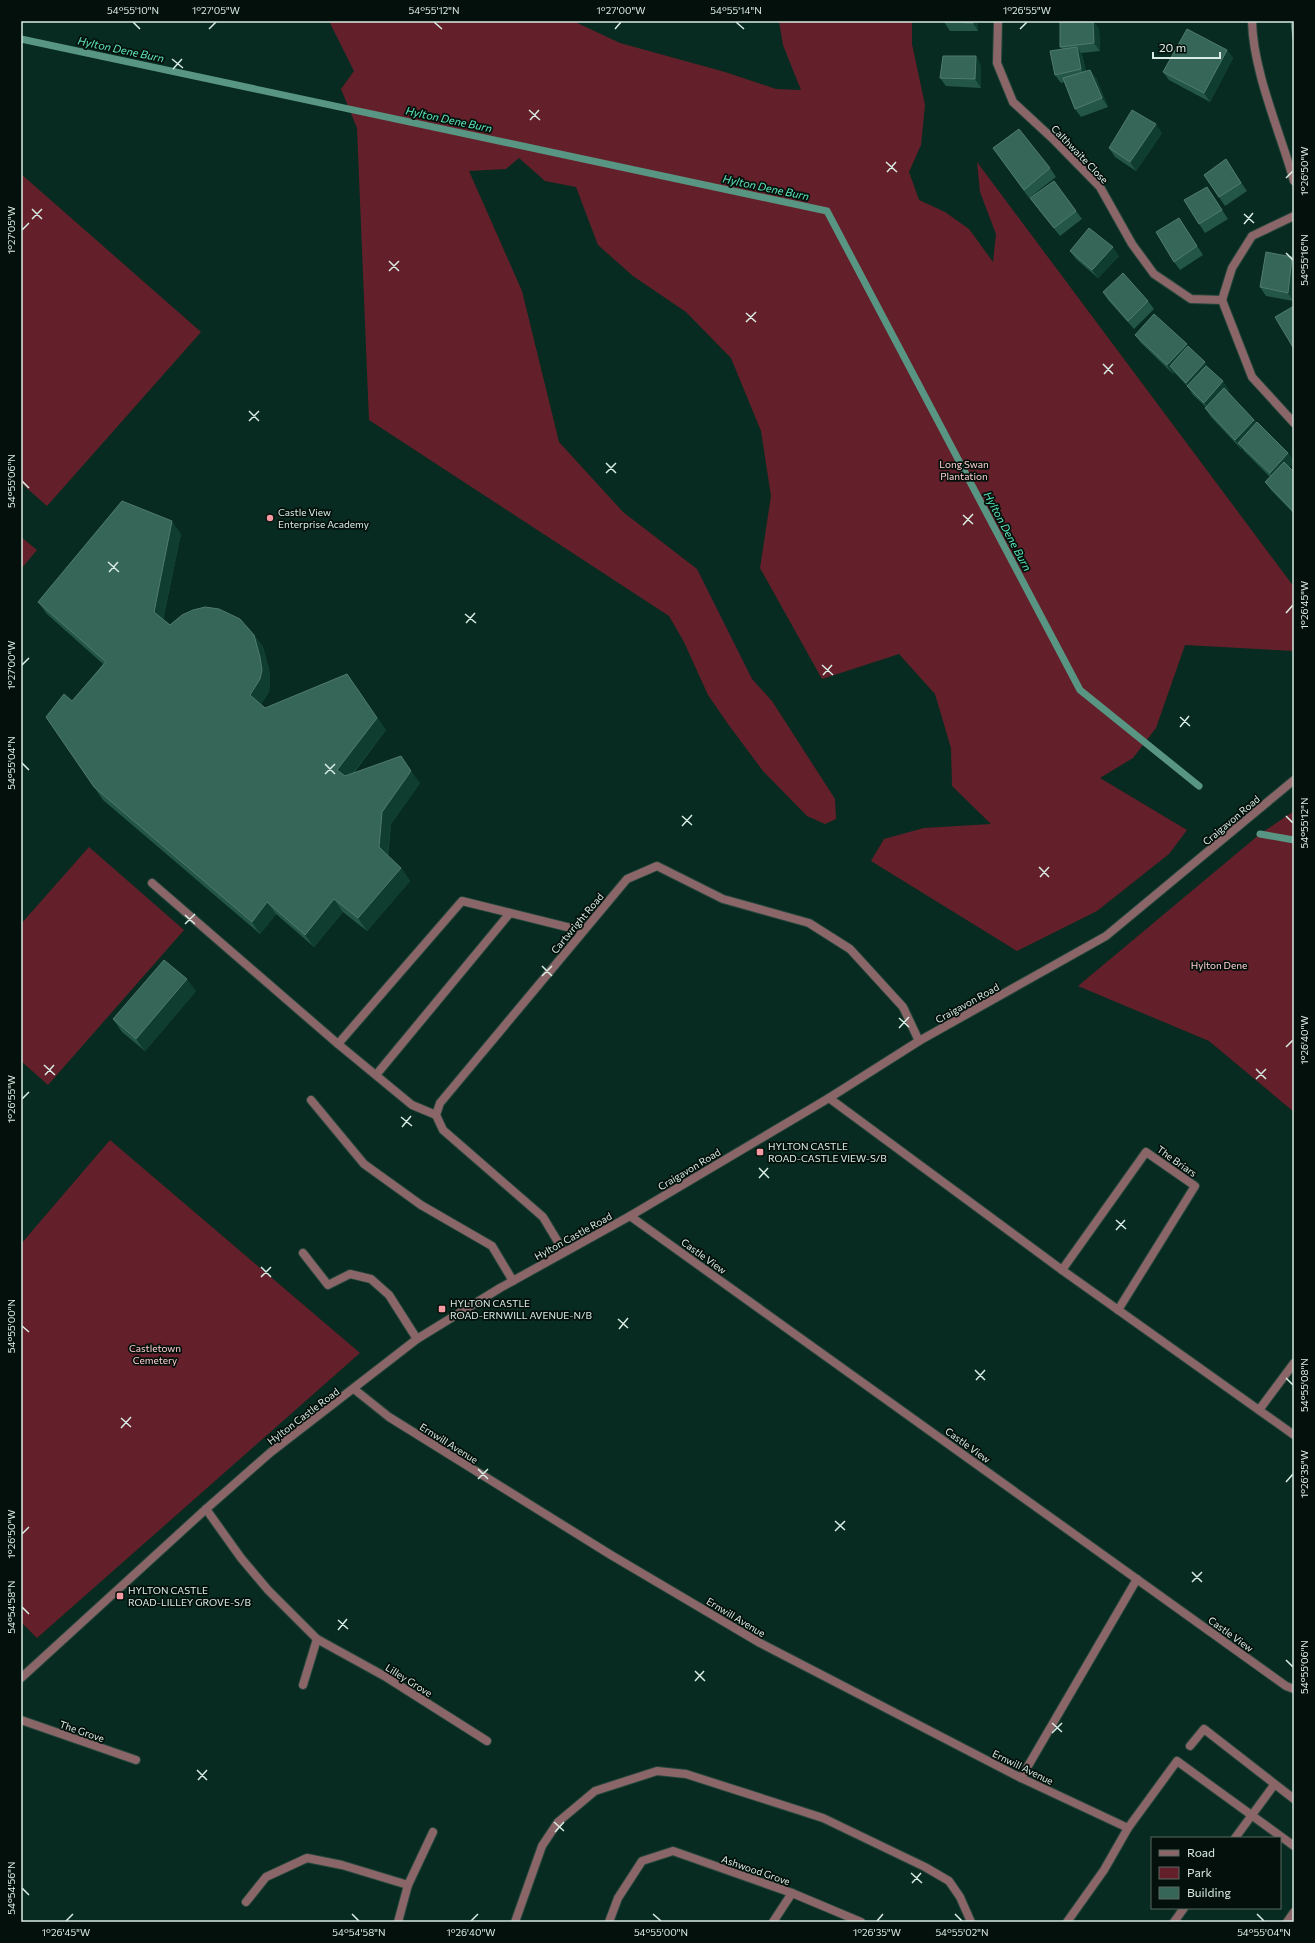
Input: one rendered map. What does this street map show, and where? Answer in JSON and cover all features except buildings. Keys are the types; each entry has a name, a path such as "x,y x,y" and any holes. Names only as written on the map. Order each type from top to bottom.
{"street":[{"name":"Calthwaite Close","path":"998,21 997,63 1013,102 1052,138 1100,187 1132,244 1154,274 1191,299 1222,300"},
{"path":"1252,21 1252,34 1266,95 1294,181"},
{"path":"1294,216 1252,236 1232,268 1222,300 1252,377 1294,423"},
{"name":"Craigavon Road","path":"630,1216 829,1098 919,1041 1106,936 1294,780"},
{"name":"Cartwright Road","path":"436,1115 440,1103 627,879 657,866 724,899 809,923 850,949 903,1007 919,1041"},
{"path":"152,883 338,1044 412,1105 436,1115 443,1130 543,1217 564,1252"},
{"path":"338,1044 462,901 583,931"},
{"path":"376,1075 510,913"},
{"path":"829,1098 1062,1270 1294,1435"},
{"path":"311,1100 364,1164 421,1205 492,1246 513,1281"},
{"name":"The Briars","path":"1062,1270 1146,1152 1195,1186 1118,1310"},
{"name":"Hylton Castle Road","path":"21,1678 206,1509 271,1452 417,1339 513,1281 630,1216"},
{"name":"Castle View","path":"630,1216 1286,1686 1294,1689"},
{"path":"303,1253 328,1285 350,1274 371,1279 389,1295 417,1339"},
{"path":"1259,1410 1294,1363"},
{"name":"Ernwill Avenue","path":"354,1389 390,1417 611,1555 760,1643 1021,1778 1128,1828"},
{"name":"Lilley Grove","path":"206,1509 241,1558 268,1590 317,1639 386,1676 487,1741"},
{"path":"1021,1778 1137,1579"},
{"path":"303,1685 317,1639"},
{"name":"The Grove","path":"21,1720 136,1760"},
{"path":"1190,1746 1204,1729 1274,1785 1294,1799"},
{"path":"1067,1922 1104,1870 1128,1828 1177,1761 1294,1846"},
{"path":"515,1922 542,1846 558,1822 595,1791 657,1771 686,1774 823,1818 949,1881 960,1897 972,1922"},
{"path":"1236,1837 1274,1785"},
{"path":"398,1922 408,1885 433,1832"},
{"name":"Ashwood Grove","path":"609,1922 618,1898 642,1861 673,1851 792,1893 861,1922"},
{"path":"246,1902 266,1877 307,1858 342,1865 408,1885"},
{"path":"773,1922 792,1893"},
{"path":"1174,1922 1183,1909"},
{"path":"1287,1922 1294,1912"}],"green space":[{"name":"Long Swan Plantation","path":"332,21 573,21 620,43 725,72 776,89 801,90 783,45 779,21 912,21 912,44 925,105 921,145 909,172 919,200 945,212 969,229 993,262 996,234 980,192 977,162 1294,587 1294,651 1185,645 1156,728 1133,758 1100,778 1187,830 1169,854 1097,911 1017,951 871,861 884,839 924,828 991,824 952,786 951,748 935,694 899,654 822,679 760,568 771,496 761,431 731,358 686,312 633,276 598,245 576,187 545,181 519,158 506,169 469,171 522,291 559,442 623,512 697,569 752,679 772,701 835,799 836,819 825,824 807,816 763,771 708,695 684,642 669,616 369,420 357,128 341,89 354,71 330,23"},
{"path":"21,174 201,332 47,506 21,483"},
{"path":"21,537 37,550 21,569"},
{"name":"Hylton Dene","path":"1294,811 1294,1112 1209,1041 1078,986 1260,834"},
{"path":"89,847 184,930 48,1085 21,1061 21,924"},
{"name":"Castletown Cemetery","path":"110,1140 360,1353 37,1638 21,1622 21,1244"}],"waterway":[{"name":"Hylton Dene Burn","path":"21,39 827,211 1080,690 1199,786"},
{"name":"Hylton Dene Burn","path":"1260,834 1294,840"}],"place":[{"name":"Castle View Enterprise Academy","path":"270,518"},
{"name":"HYLTON CASTLE ROAD-CASTLE VIEW-S/B","path":"760,1152"},
{"name":"HYLTON CASTLE ROAD-ERNWILL AVENUE-N/B","path":"442,1309"},
{"name":"HYLTON CASTLE ROAD-LILLEY GROVE-S/B","path":"120,1596"}]}
